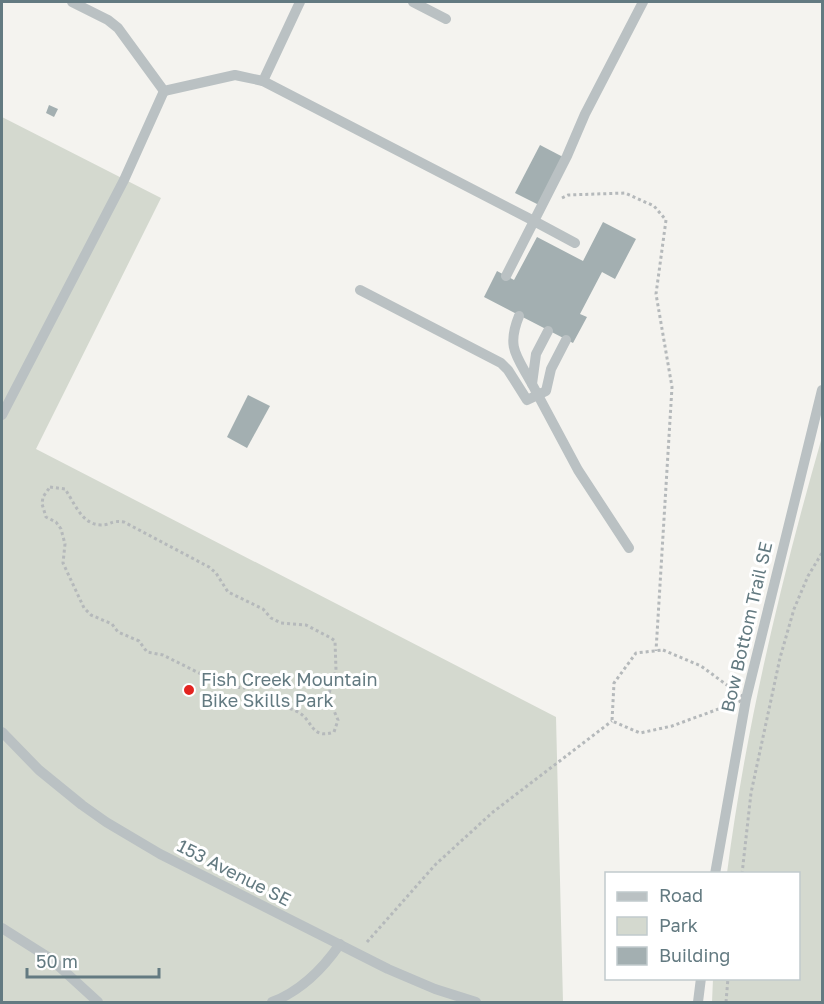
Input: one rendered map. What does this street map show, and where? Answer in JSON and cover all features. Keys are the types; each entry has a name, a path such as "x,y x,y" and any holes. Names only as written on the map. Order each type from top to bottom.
{"street":[{"path":"72,2 108,20 118,28 164,91"},
{"path":"263,81 300,2"},
{"path":"413,2 446,19"},
{"path":"506,276 643,2"},
{"path":"164,91 235,75 263,81 575,243"},
{"path":"2,415 124,180 164,91"},
{"path":"360,290 501,363 527,400 546,391 551,369 566,340"},
{"path":"519,316 513,330 513,349 578,470 629,548"},
{"path":"532,384 536,354 548,331"},
{"name":"Bow Bottom Trail SE","path":"715,872 746,699 822,390"},
{"name":"153 Avenue SE","path":"2,732 39,770 106,822 160,854 388,969 435,989 476,1002"},
{"path":"2,928 51,959 98,1002"},
{"path":"272,1002 306,984 328,961 340,944"},
{"path":"698,1002 701,980"}],"path":[{"path":"540,209 568,195 625,194 654,206 666,220 656,294 672,387 656,651"},
{"path":"50,487 65,489 83,517 90,522 103,525 114,520 124,522 209,567 216,573 228,592 263,609 272,618 282,622 306,625 335,641 336,670 328,697 338,720 336,729 326,735 319,733 298,712 280,709 272,700 261,700 251,696 245,688 227,686 197,674 163,655 147,652 139,640 118,632 106,620 91,615 81,602 63,562 65,544 61,529 44,513 43,498 50,487"},
{"path":"742,872 751,793 780,658 794,609 808,576 822,553"},
{"path":"357,953 436,864 493,812 612,721 614,683 636,653 663,650 701,666 746,699"},
{"path":"612,721 640,733 672,726 746,699"},
{"path":"726,1002 729,980"}],"green space":[{"path":"2,117 161,198 36,449 556,717 563,1002 2,1002"},
{"path":"822,437 822,1002 712,1002 713,980 800,980 800,872 727,872 755,708 793,545"}],"building":[{"path":"49,105 58,109 54,117 46,113"},
{"path":"540,145 563,157 539,205 515,193"},
{"path":"603,222 636,239 615,279 602,272 580,314 587,317 573,343 484,297 497,271 514,280 537,237 583,261"},
{"path":"248,395 270,406 247,448 227,437"}],"place":[{"name":"Fish Creek Mountain Bike Skills Park","path":"189,690"}]}
